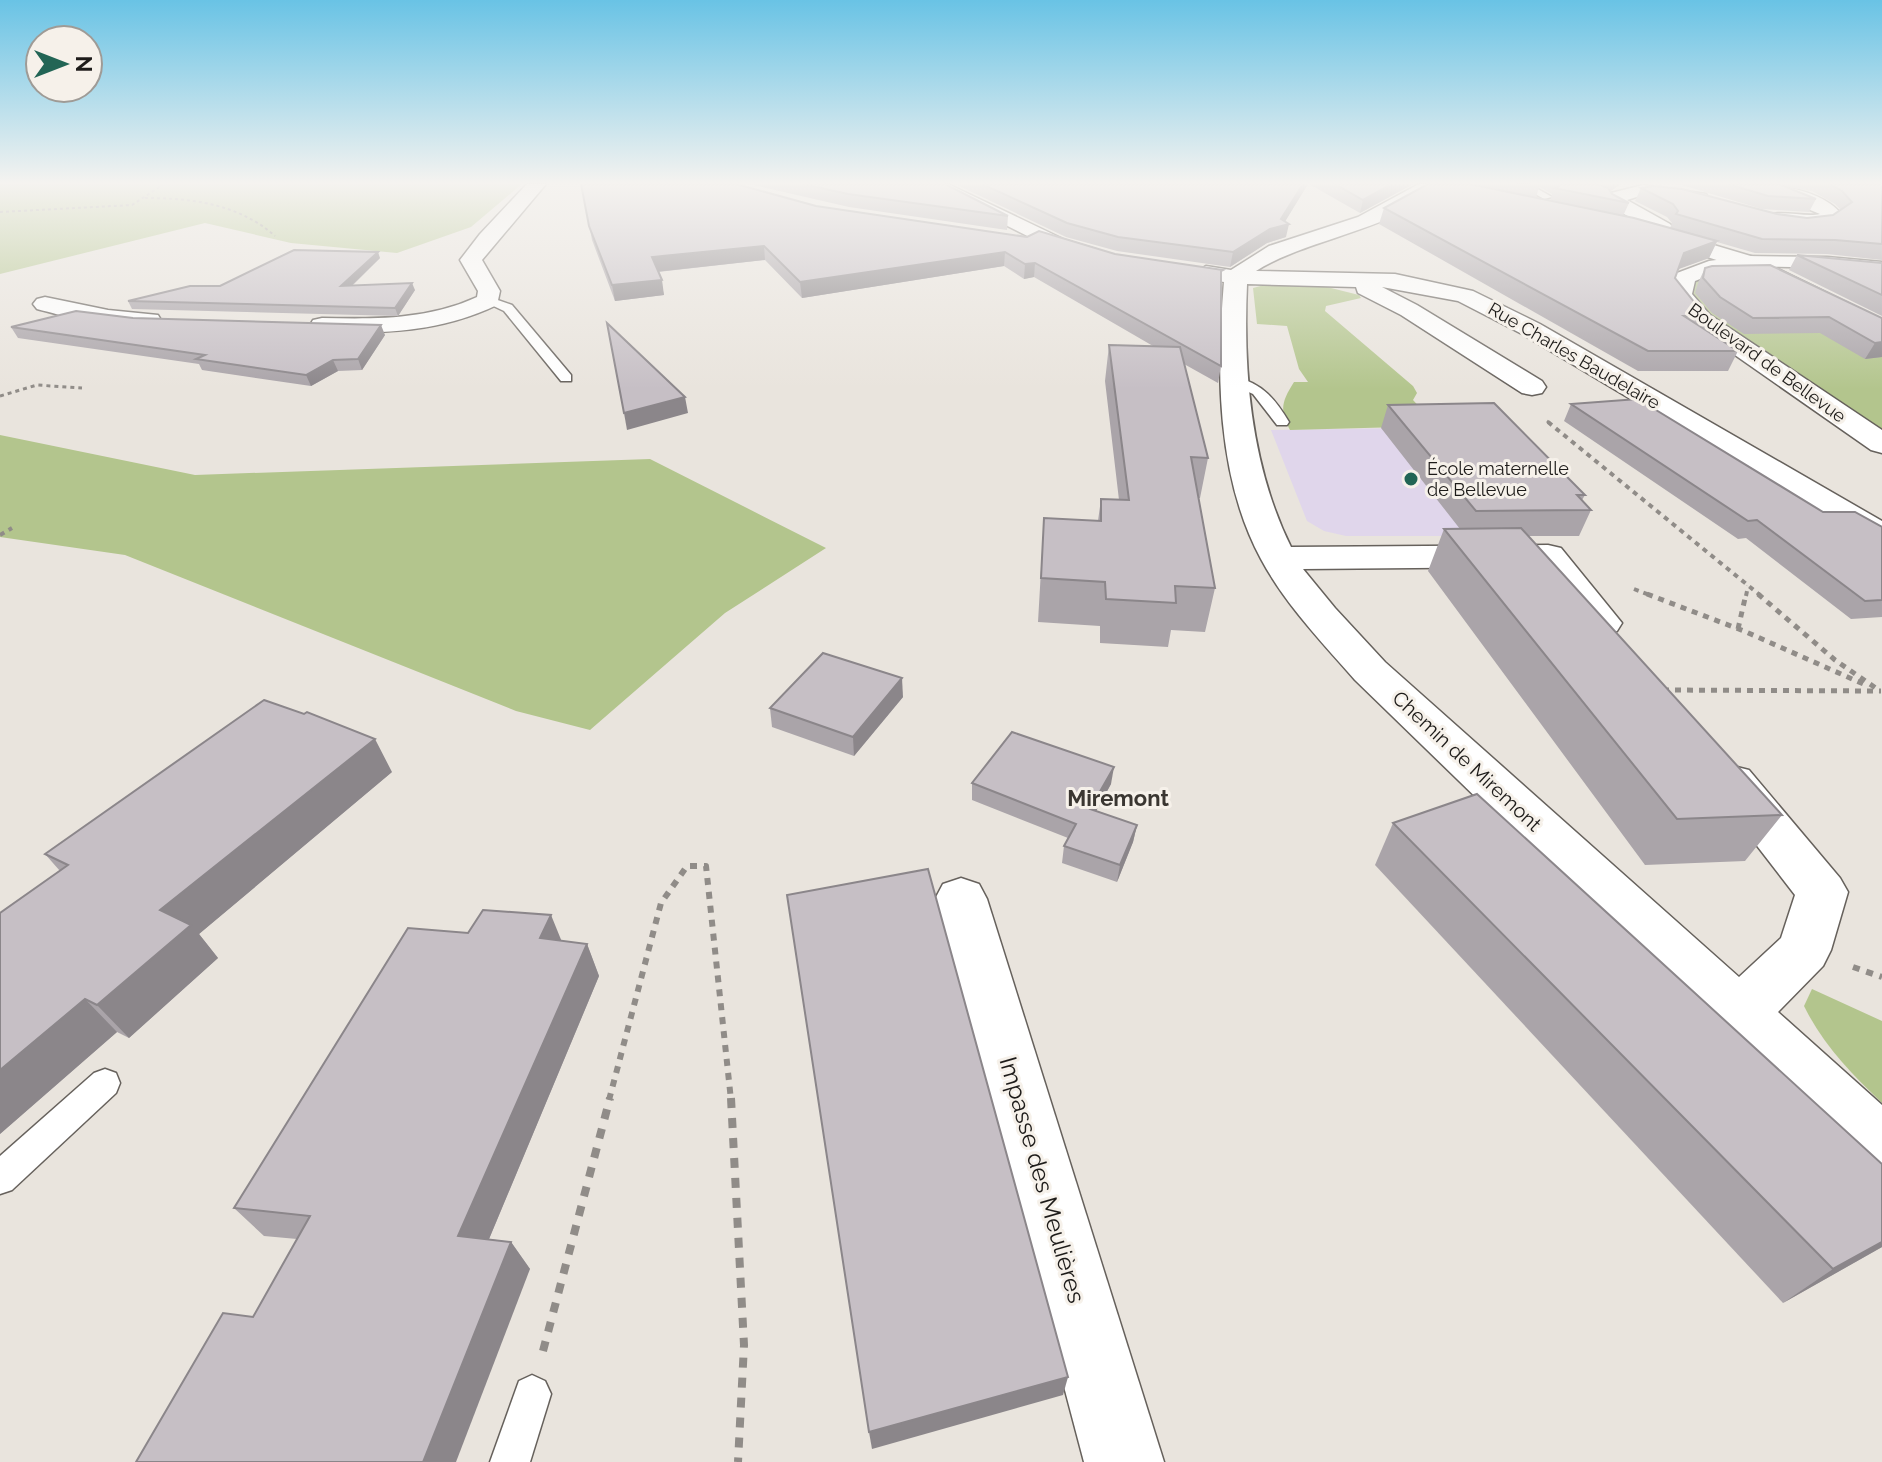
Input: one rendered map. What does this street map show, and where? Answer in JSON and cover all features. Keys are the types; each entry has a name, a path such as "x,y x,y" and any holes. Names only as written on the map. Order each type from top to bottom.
{"street":[{"path":"305,325 412,326 459,314 489,300 489,291 471,260 477,252"},
{"path":"1087,252 1114,260"},
{"path":"1236,277 1250,262 1277,252"},
{"path":"1714,252 1776,274 1882,329"},
{"name":"Boulevard de Bellevue","path":"1882,269 1817,262 1746,262 1710,268 1691,275 1680,281 1678,288 1688,309 1882,444"},
{"name":"Rue Charles Baudelaire","path":"1185,270 1236,277 1420,284 1490,306 1882,535"},
{"name":"Chemin de Miremont","path":"1236,277 1231,312 1236,381 1253,501 1278,558 1316,611 1370,671 1882,1147"},
{"path":"1347,279 1409,310 1532,387"},
{"path":"45,304 108,317 171,321"},
{"path":"1278,558 1548,556 1657,690"},
{"path":"1705,748 1822,892 1804,950 1739,1014"},
{"name":"Impasse des Meulières","path":"961,899 1124,1462"}],"lane":[{"path":"1691,275 1776,274"},
{"path":"489,300 508,308 566,378"},
{"path":"1236,381 1264,394 1282,422"},
{"path":"0,1178 105,1083"},
{"path":"510,1462 532,1394"}],"path":[{"path":"0,396 37,385 82,388"},
{"path":"1539,413 1835,660 1881,691"},
{"path":"0,535 12,528"},
{"path":"1548,556 1738,629 1881,691"},
{"path":"1738,629 1748,586"},
{"path":"1657,690 1881,691"},
{"path":"532,1394 661,903 687,866 706,866 730,1074 744,1345 738,1462"}],"shaded area":[{"name":"École maternelle de Bellevue","path":"1405,428 1566,520 1579,536 1346,536 1324,531 1307,521 1271,430"}],"green space":[{"path":"0,252 88,252 0,274"},
{"path":"1693,279 1741,279 1882,341 1882,436 1697,310 1687,285"},
{"path":"1272,283 1311,283 1359,295 1361,298 1326,306 1325,311 1413,386 1417,393 1413,400 1437,426 1290,430 1283,411 1285,400 1294,382 1308,382 1299,369 1287,326 1257,324 1253,288"},
{"path":"0,435 195,475 650,459 826,548 725,613 590,730 516,711 125,555 0,537"},
{"path":"1812,989 1882,1021 1882,1103 1838,1058 1812,1020 1804,1006"}],"building":[{"path":"289,252 378,252 341,286 412,283 395,308 128,301 190,286 220,286"},
{"path":"599,252 701,252 652,257 662,280 612,285"},
{"path":"770,252 1003,252 800,282"},
{"path":"1005,252 1109,252 1223,270 1221,366 1035,263 1025,264"},
{"path":"1466,252 1686,252 1675,278 1699,308 1711,316 1684,316 1738,351 1648,351"},
{"path":"1797,255 1882,263 1882,295"},
{"path":"1770,265 1882,318 1882,342 1875,343 1829,317 1753,318 1720,297 1703,278 1705,268 1712,266"},
{"path":"76,311 133,318 381,325 358,359 333,360 306,375 196,359 205,355 11,327"},
{"path":"607,323 685,397 624,413"},
{"path":"1109,345 1180,347 1208,458 1191,457 1215,588 1175,586 1176,603 1106,599 1105,582 1041,578 1044,518 1101,521 1101,499 1129,500"},
{"path":"1638,399 1823,512 1855,512 1882,527 1882,600 1865,601 1757,520 1748,521 1571,404"},
{"path":"1494,403 1585,495 1577,495 1591,510 1476,511 1388,405"},
{"path":"1521,528 1782,815 1677,819 1444,529"},
{"path":"823,653 902,678 853,737 770,708"},
{"path":"264,700 304,714 307,712 375,739 160,910 191,925 97,1005 85,999 0,1070 0,913 68,865 45,854"},
{"path":"1012,732 1114,767 1090,809 1137,825 1120,865 1064,846 1076,824 972,783"},
{"path":"1477,794 1882,1164 1882,1242 1833,1269 1393,823"},
{"path":"928,869 1068,1377 869,1432 787,895"},
{"path":"483,910 551,915 540,938 587,944 458,1236 511,1242 423,1462 136,1462 223,1313 253,1317 310,1216 234,1208 408,928 468,933"}],"place":[{"name":"École maternelle de Bellevue","path":"1411,479"}],"district":[{"name":"Miremont","path":"1118,798"}]}
